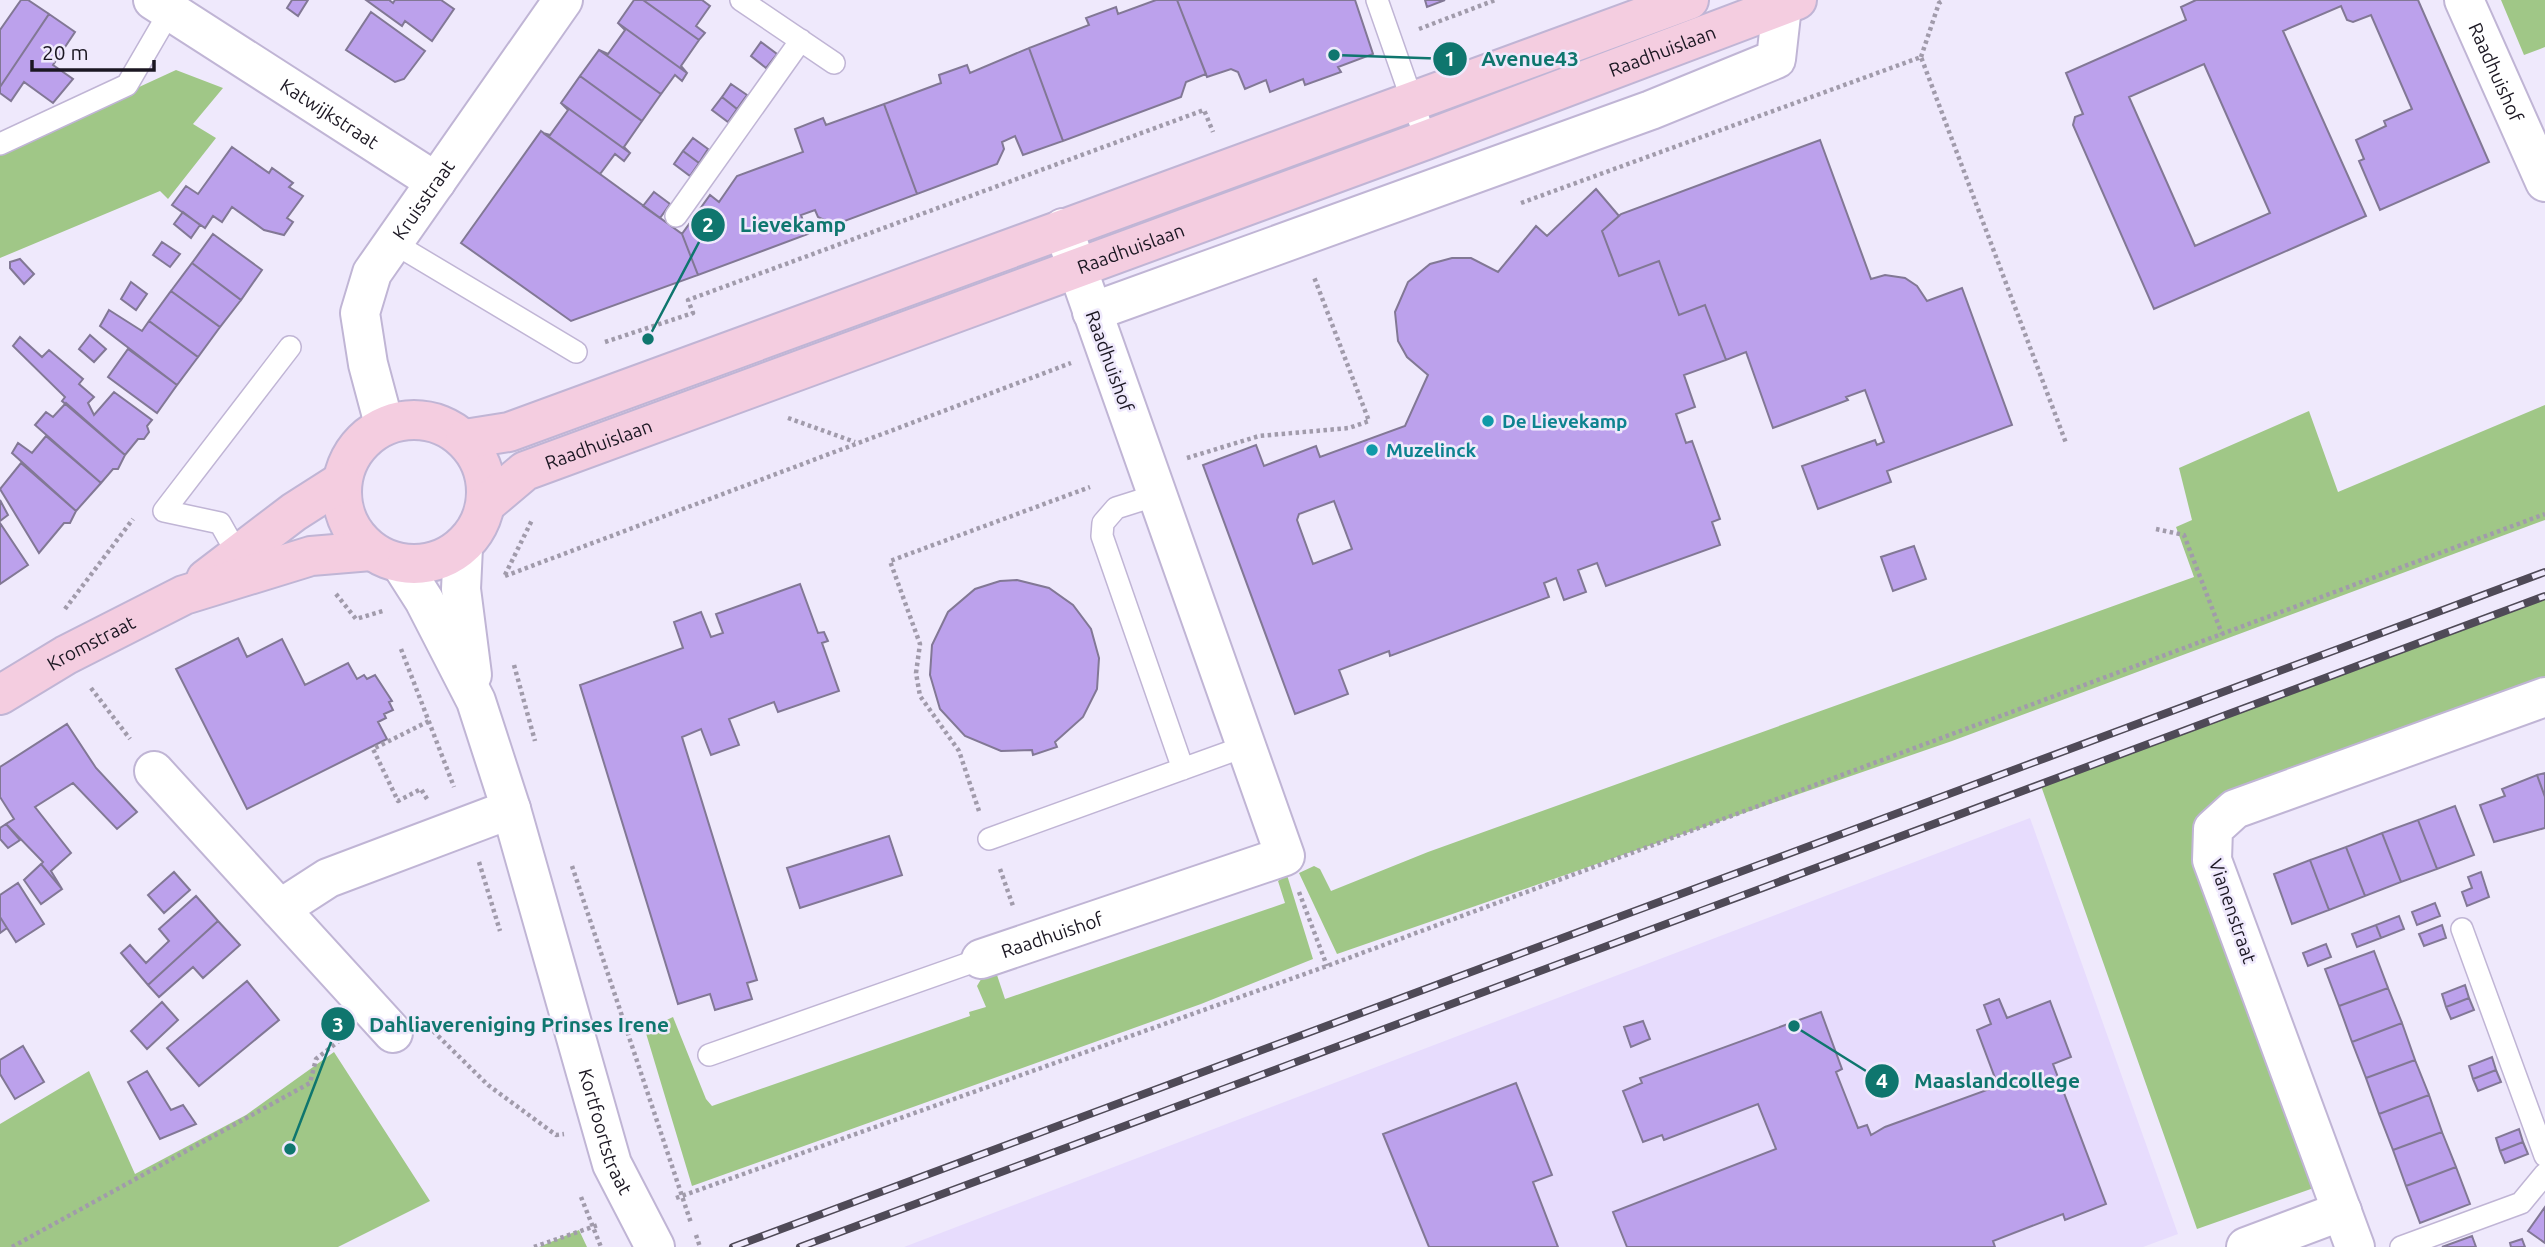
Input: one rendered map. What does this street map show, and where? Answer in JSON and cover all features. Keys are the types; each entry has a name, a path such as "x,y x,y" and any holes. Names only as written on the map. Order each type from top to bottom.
{"street":[{"name":"Kruisstraat","path":"384,424 368,364 360,313 372,273 563,0"},
{"name":"Raadhuislaan","path":"464,439 509,432 1689,0"},
{"name":"Raadhuishof","path":"2463,0 2545,182"},
{"name":"Raadhuislaan","path":"1092,312 1651,110 1776,59 1789,3"},
{"name":"Raadhuislaan","path":"487,503 525,471 1426,140 1789,3"},
{"name":"Katwijkstraat","path":"162,5 436,182"},
{"name":"Raadhuishof","path":"981,959 1285,856 1063,228"},
{"path":"427,420 448,427 464,439 477,455 485,474 487,503 479,527 463,547 434,562 386,558 352,532 342,508 341,482 348,459 363,439 384,424 427,420"},
{"name":"Kromstraat","path":"0,695 72,652 184,595 294,512 341,482"},
{"name":"Kortfoortstraat","path":"463,547 461,589 476,701"},
{"name":"Kromstraat","path":"184,595 312,556 386,558"},
{"name":"Kortfoortstraat","path":"386,558 424,600 476,701 511,809 612,1164 655,1247"},
{"name":"Vianenstraat","path":"2355,1247 2212,860 2213,829 2235,809 2545,697"},
{"path":"154,771 384,1022"},
{"path":"280,909 328,878 511,809"},
{"path":"2246,1247 2342,1211"}],"lane":[{"path":"741,0 834,62"},
{"path":"1377,0 1426,140"},
{"path":"0,144 127,85 162,5"},
{"path":"676,216 801,40"},
{"path":"392,242 576,352"},
{"path":"238,555 220,523 164,511 290,346"},
{"path":"1151,478 1102,523 1102,536 1183,768"},
{"path":"989,839 1246,746"},
{"path":"2462,929 2545,1156"},
{"name":"Raadhuishof","path":"709,1055 981,959"},
{"path":"2401,1247 2521,1203 2545,1174"}],"path":[{"path":"1391,40 1496,0"},
{"path":"1944,0 1939,3 1921,57 2066,443"},
{"path":"1510,207 1921,57"},
{"path":"576,352 693,313 688,300 1205,110 1217,143"},
{"path":"1301,281 1327,272"},
{"path":"1027,943 959,751 920,696 916,673 920,644 890,561 1151,478 1237,441 1290,432 1349,428 1369,421 1314,276"},
{"path":"505,576 1106,350"},
{"path":"788,418 856,443"},
{"path":"154,771 72,652 62,612 142,508 164,511"},
{"path":"681,1196 1327,967 2545,514"},
{"path":"2156,529 2183,536 2222,634"},
{"path":"386,558 390,622"},
{"path":"400,647 429,721 456,829 504,941"},
{"path":"513,659 538,753"},
{"path":"429,721 373,749 398,801 421,789 456,829"},
{"path":"1285,856 1327,967"},
{"path":"570,860 700,1247"},
{"path":"12,1247 310,1083 316,1059 384,1022 422,1020 488,1086 556,1135 565,1134"},
{"path":"561,1121 569,1146"},
{"path":"578,1185 584,1212 601,1247"}],"shaded area":[{"path":"2030,818 2178,1234 2143,1247 904,1247"}],"green space":[{"path":"2501,0 2545,0 2545,47 2524,55"},
{"path":"176,70 223,88 193,124 216,138 168,199 160,191 0,258 0,151"},
{"path":"2545,405 2545,520 1952,741 1337,954 1299,873 1314,866 1320,869 1331,891 1428,852 2194,577 2176,527 2192,520 2179,468 2309,411 2338,492"},
{"path":"2545,597 2545,680 2204,816 2325,1184 2197,1229 2040,783"},
{"path":"1287,875 1313,959 1201,1004 692,1186 645,1030 673,1017 706,1099 712,1106 970,1016 969,1012 986,1007 977,986 983,976 997,975 1005,999 1285,903 1278,881"},
{"path":"334,1052 430,1201 338,1247 0,1247 0,1124 89,1071 135,1174 246,1115"},
{"path":"579,1230 587,1247 539,1247"}],"building":[{"path":"21,0 28,0 49,14 0,87 0,30"},
{"path":"292,0 308,0 298,16 287,8"},
{"path":"366,0 389,0 393,3 395,0 441,0 454,9 432,41 405,21 402,26"},
{"path":"634,0 643,0 699,40 681,66 687,73 618,23"},
{"path":"643,0 702,0 710,6 696,26 705,33 699,40"},
{"path":"1156,0 1177,0 1206,74 1186,82 1181,97 1063,141 1029,48 1089,25 1086,18 1116,7 1118,14"},
{"path":"1177,0 1355,0 1373,54 1338,67 1341,72 1305,85 1303,79 1270,92 1266,80 1245,89 1238,72 1231,69 1207,77"},
{"path":"1425,0 1445,0 1427,7"},
{"path":"2196,0 2418,0 2489,162 2380,210 2359,161 2364,159 2356,140 2386,126 2384,121 2412,109 2371,15 2353,22 2347,20 2341,6 2283,31 2366,216 2154,309 2073,125 2075,117 2083,114 2066,73 2186,20 2181,7","holes":["2204,64 2270,213 2195,246 2129,97"]},
{"path":"371,12 425,51 404,79 395,82 346,50"},
{"path":"49,14 75,32 53,65 73,79 53,103 24,82 11,101 0,93 0,87"},
{"path":"618,23 687,73 682,81 675,75 661,94 599,50 608,54 625,30"},
{"path":"761,42 777,54 766,68 751,56"},
{"path":"1029,48 1063,141 1023,155 1015,136 1002,142 1004,149 997,164 917,194 884,104 941,83 939,75 967,65 970,73"},
{"path":"599,50 661,94 642,121 580,76"},
{"path":"580,76 642,121 624,147 630,153 561,103"},
{"path":"731,84 747,95 737,109 722,97"},
{"path":"722,97 737,109 728,122 712,110"},
{"path":"561,103 630,153 624,161 615,154 600,174 543,133 550,135 568,110"},
{"path":"884,104 917,194 834,225 818,217 815,210 801,215 808,234 698,275 682,234 710,195 719,202 737,176 803,152 795,129 823,118 826,125"},
{"path":"541,131 682,234 698,275 571,321 461,243"},
{"path":"693,138 708,149 699,163 683,151"},
{"path":"1820,140 1871,279 1885,275 1905,278 1917,286 1927,301 1962,288 2012,425 1887,471 1891,482 1818,509 1802,466 1875,440 1877,445 1884,442 1865,390 1846,397 1848,400 1773,428 1746,352 1726,360 1705,305 1679,315 1659,261 1619,276 1602,231 1621,214"},
{"path":"232,147 269,173 272,168 293,183 289,187 303,196 287,218 293,222 284,235 264,230 232,207 222,222 213,216 205,228 172,205 186,186 198,194"},
{"path":"683,151 699,163 690,176 674,164"},
{"path":"1596,189 1619,216 1602,231 1619,276 1659,261 1679,315 1705,305 1726,360 1684,375 1695,407 1676,414 1686,443 1692,441 1720,519 1712,522 1720,545 1606,586 1597,563 1578,570 1586,592 1564,600 1556,578 1544,583 1549,597 1390,656 1389,651 1339,670 1348,694 1295,714 1203,465 1256,445 1264,466 1316,446 1320,457 1405,426 1428,375 1407,357 1398,341 1395,312 1408,282 1430,264 1452,258 1471,258 1498,272 1536,226 1547,236","holes":["1334,501 1352,549 1313,564 1297,520 1299,514"]},
{"path":"654,192 670,204 660,218 643,206"},
{"path":"183,212 200,225 191,238 174,224"},
{"path":"213,234 262,270 241,300 192,263"},
{"path":"162,242 180,254 170,267 153,255"},
{"path":"20,259 34,274 24,284 10,268 10,262"},
{"path":"192,263 241,300 220,327 171,291"},
{"path":"131,282 147,294 136,310 121,299"},
{"path":"171,291 220,327 198,357 149,321"},
{"path":"109,310 142,331 149,321 198,357 177,385 100,326"},
{"path":"90,335 106,349 94,362 79,349"},
{"path":"20,337 42,357 49,350 83,379 79,384 94,397 88,403 94,415 114,392 152,420 147,426 149,432 144,439 138,439 125,455 62,401 65,397 13,346"},
{"path":"128,349 177,385 157,413 108,377"},
{"path":"66,403 125,455 118,469 113,469 101,483 35,425 46,412 53,417"},
{"path":"46,436 101,483 76,511 12,453 18,443 32,453"},
{"path":"21,463 76,511 70,523 64,523 39,553 0,489"},
{"path":"0,500 8,515 0,521"},
{"path":"0,523 28,565 0,584"},
{"path":"1914,546 1926,579 1893,591 1881,557"},
{"path":"1017,580 1049,588 1073,605 1091,629 1099,658 1097,689 1083,717 1055,742 1057,747 1033,755 1032,750 1001,751 965,736 940,709 930,675 932,645 948,612 975,589 1000,581"},
{"path":"800,584 818,633 824,632 828,641 822,643 839,691 778,712 774,702 729,719 739,745 711,755 701,729 682,737 757,980 747,983 752,999 715,1010 710,994 678,1004 580,685 683,648 674,622 701,612 711,637 723,633 716,614"},
{"path":"238,638 247,657 282,639 305,685 348,663 357,679 364,675 367,679 375,675 392,701 389,702 393,710 384,714 386,718 378,722 387,739 247,809 176,669"},
{"path":"67,724 96,768 137,812 117,829 73,783 35,807 71,853 51,871 62,889 41,864 43,862 6,824 14,819 0,797 0,767"},
{"path":"2545,773 2545,797 2537,775"},
{"path":"2537,775 2545,797 2545,828 2494,842 2480,805 2505,796 2502,789"},
{"path":"2455,806 2474,855 2437,869 2418,820"},
{"path":"2418,820 2437,869 2401,882 2382,833"},
{"path":"6,824 20,840 8,848 0,839 0,828"},
{"path":"2382,833 2401,882 2365,896 2346,847"},
{"path":"889,836 902,875 800,908 787,868"},
{"path":"2346,847 2365,896 2329,910 2310,860"},
{"path":"2310,860 2329,910 2292,924 2274,874"},
{"path":"41,864 62,889 41,904 24,880"},
{"path":"174,872 190,890 164,913 148,895"},
{"path":"2481,872 2489,897 2467,906 2462,892 2472,888 2468,877"},
{"path":"18,883 44,924 16,942 0,917 0,895"},
{"path":"196,896 218,921 148,985 121,953 130,945 146,963 169,941 159,929"},
{"path":"2435,903 2440,916 2417,925 2412,912"},
{"path":"2399,916 2404,929 2381,938 2376,925"},
{"path":"0,917 7,928 0,933"},
{"path":"218,921 240,945 203,978 193,967 159,997 148,985"},
{"path":"2376,925 2381,938 2357,947 2352,934"},
{"path":"2442,925 2446,938 2424,946 2419,934"},
{"path":"2326,944 2331,957 2308,966 2303,953"},
{"path":"2374,951 2388,988 2339,1006 2325,969"},
{"path":"247,981 279,1020 199,1086 167,1048"},
{"path":"2465,985 2469,998 2446,1007 2442,994"},
{"path":"2388,988 2402,1023 2352,1042 2339,1006"},
{"path":"2469,998 2474,1010 2451,1019 2446,1007"},
{"path":"1999,999 2007,1018 2050,1001 2071,1057 2053,1064 2106,1204 2065,1220 2063,1214 1993,1241 1995,1247 1627,1247 1613,1212 1776,1149 1758,1104 1664,1140 1662,1135 1643,1142 1623,1091 1642,1083 1640,1078 1821,1012 1842,1069 1836,1072 1858,1128 1867,1125 1871,1135 1885,1127 1998,1086 1977,1030 1991,1024 1984,1005"},
{"path":"162,1002 178,1020 147,1049 131,1031"},
{"path":"1643,1021 1650,1039 1631,1047 1624,1027"},
{"path":"2402,1023 2415,1060 2366,1078 2352,1042"},
{"path":"23,1046 44,1082 15,1099 0,1074 0,1060"},
{"path":"2492,1057 2496,1070 2473,1079 2469,1066"},
{"path":"2415,1060 2429,1095 2379,1114 2366,1078"},
{"path":"2496,1070 2501,1082 2478,1091 2473,1079"},
{"path":"147,1071 171,1110 183,1105 196,1124 160,1139 128,1082"},
{"path":"1516,1083 1552,1175 1533,1182 1558,1247 1429,1247 1383,1134"},
{"path":"2429,1095 2442,1132 2393,1150 2379,1114"},
{"path":"2519,1129 2523,1142 2500,1151 2496,1138"},
{"path":"2442,1132 2456,1167 2406,1186 2393,1150"},
{"path":"2523,1142 2528,1154 2505,1163 2500,1151"},
{"path":"2456,1167 2470,1204 2420,1223 2406,1186"},
{"path":"2545,1207 2545,1243 2528,1231"},
{"path":"2472,1236 2476,1247 2442,1247"},
{"path":"2522,1239 2525,1247 2511,1247 2510,1243"}],"railway":[{"path":"733,1247 2545,572"},
{"path":"800,1247 2545,596"}],"place":[{"name":"Avenue43","path":"1334,55"},
{"name":"Lievekamp","path":"648,339"},
{"name":"De Lievekamp","path":"1488,421"},
{"name":"Muzelinck","path":"1372,450"},
{"name":"Maaslandcollege","path":"1794,1026"},
{"name":"Dahliavereniging Prinses Irene","path":"290,1149"}]}
